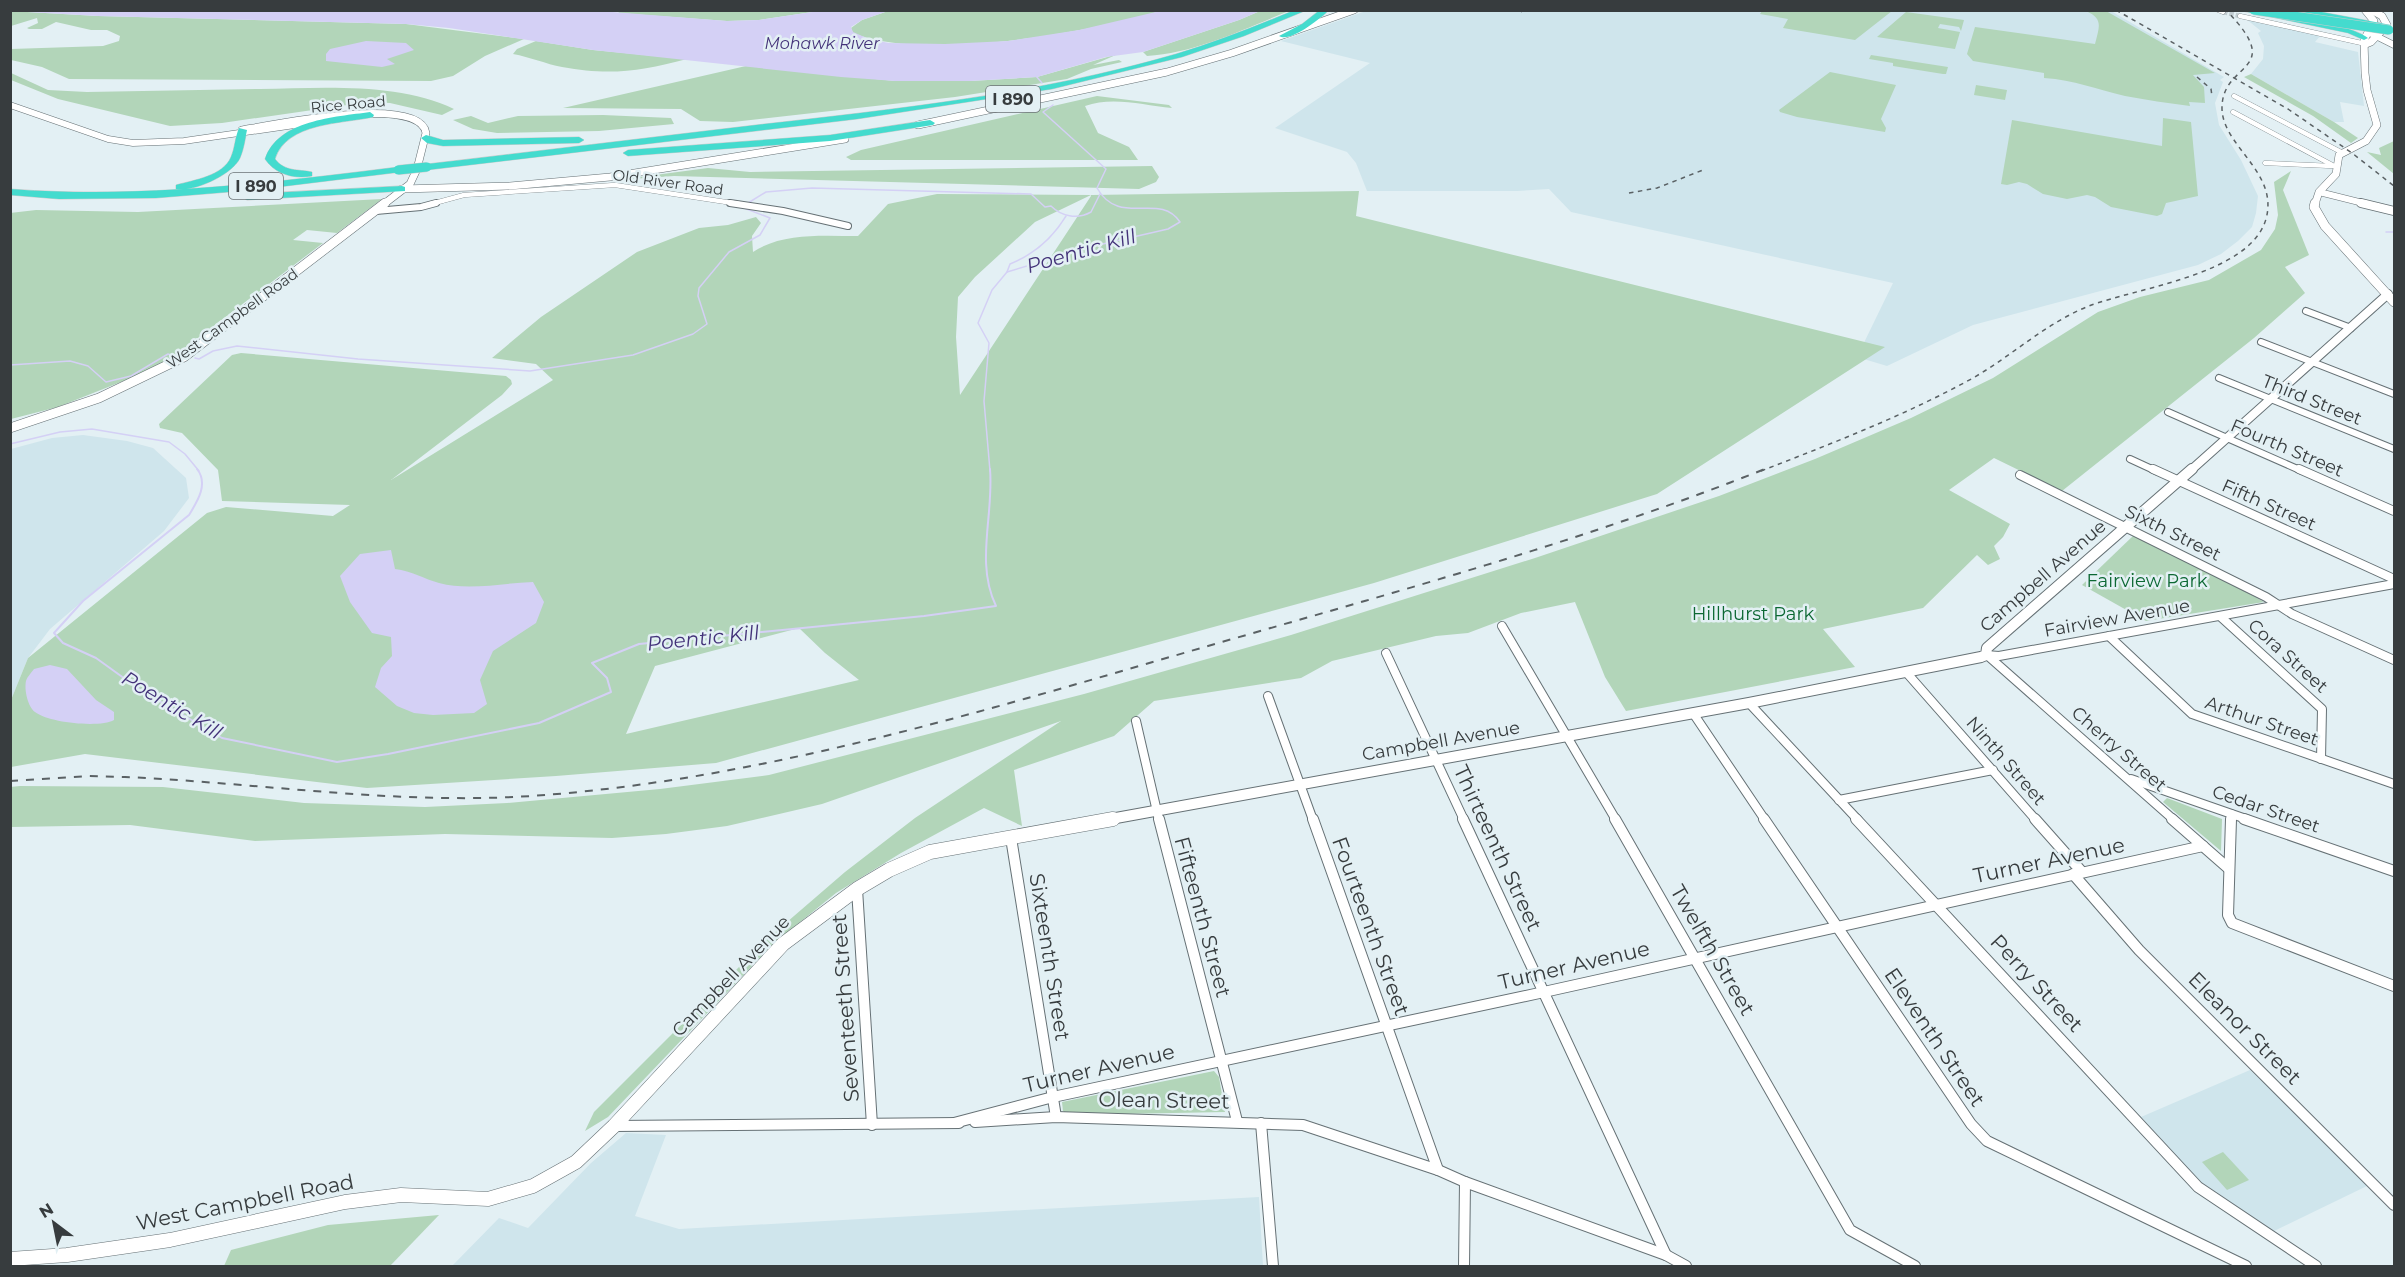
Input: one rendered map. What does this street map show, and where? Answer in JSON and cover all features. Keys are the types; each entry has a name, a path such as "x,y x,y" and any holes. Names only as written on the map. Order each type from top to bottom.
{"highway":[{"name":"I 890","path":"426,168 950,105 1065,85 1192,52 1277,22 1301,10"},
{"name":"I 890","path":"10,200 229,195 398,171 496,164 952,109 1076,86 1216,49 1314,10"},
{"path":"1283,36 1305,26 1325,10"},
{"path":"2254,10 2390,29"},
{"path":"2268,10 2390,29"},
{"path":"2293,10 2356,19 2371,16 2390,29"},
{"path":"2241,13 2343,30 2366,38 2390,29"},
{"path":"2382,16 2390,29"},
{"path":"1092,89 1130,80 1216,49"},
{"path":"370,115 327,122 296,133 275,146 270,153 271,162 285,171 304,174 398,171"},
{"path":"496,164 813,140 930,123"},
{"path":"426,138 443,143 595,140 791,124"},
{"path":"107,198 172,188 214,175 225,169 235,159 241,132"},
{"path":"107,198 402,189"},
{"name":"I 890","path":"10,192 107,198"}],"main road":[{"path":"402,189 534,184 635,174 930,123 1195,65 1354,10"},
{"path":"2382,16 2371,16 2366,38 2365,82 2377,124 2366,141 2341,152 2336,174 2319,192 2314,207 2325,226 2391,298"},
{"name":"Rice Road","path":"241,132 341,116 382,113 407,116 418,120 425,126 426,138"},
{"name":"Rice Road","path":"370,115 401,118 416,124 420,130 402,189"},
{"path":"402,189 414,177 426,138"},
{"path":"376,211 414,193 446,188"},
{"name":"West Campbell Road","path":"10,428 108,395 184,357 402,189"}],"street":[{"path":"2241,13 2366,38"},
{"path":"2390,29 2394,45"},
{"path":"2234,96 2341,152"},
{"name":"Rice Road","path":"10,105 101,136 154,141 370,115"},
{"path":"2233,112 2336,166"},
{"path":"2265,163 2336,166"},
{"name":"Old River Road","path":"376,211 414,208 464,195 600,184 783,211 848,226"},
{"path":"2319,192 2394,211"},
{"name":"Campbell Avenue","path":"488,1199 518,1192 546,1180 576,1162 614,1126 783,944 857,889 890,870 930,852 1749,703 1986,655 1987,648 2127,527 2177,480 2351,328 2391,298"},
{"path":"2306,312 2351,328"},
{"path":"2261,342 2394,394"},
{"name":"Third Street","path":"2219,378 2394,449"},
{"name":"Fourth Street","path":"2168,412 2394,511"},
{"name":"Fifth Street","path":"2130,459 2394,579"},
{"name":"Sixth Street","path":"2019,475 2127,527 2279,605 2292,614 2394,660"},
{"name":"Fairview Avenue","path":"1986,655 1999,656 2394,584"},
{"name":"Cora Street","path":"2221,617 2322,709 2321,759"},
{"name":"Twelfth Street","path":"1502,626 1696,957 1850,1230 1915,1266"},
{"name":"Arthur Street","path":"2109,636 2192,714 2394,784"},
{"name":"Thirteenth Street","path":"1386,653 1666,1256"},
{"name":"Cherry Street","path":"1986,655 2228,868"},
{"name":"Ninth Street","path":"1906,672 1993,770 2078,873"},
{"name":"Fourteenth Street","path":"1268,696 1388,1025 1438,1170"},
{"name":"Perry Street","path":"1749,703 2198,1187 2316,1266"},
{"name":"Eleventh Street","path":"1694,712 1971,1124 1987,1141 2246,1266"},
{"name":"Fifteenth Street","path":"1136,721 1155,811 1223,1060 1237,1121"},
{"path":"1839,800 1993,770"},
{"name":"Cedar Street","path":"2127,778 2394,871"},
{"path":"2231,814 2228,915 2232,923 2394,986"},
{"name":"Sixteenth Street","path":"1011,838 1056,1117"},
{"name":"Turner Avenue","path":"954,1123 1053,1097 1544,992 2203,846"},
{"name":"Eleanor Street","path":"2078,873 2139,950 2394,1205"},
{"name":"Seventeeth Street","path":"857,889 872,1125"},
{"name":"Olean Street","path":"614,1126 872,1125 1056,1117 1237,1121 1303,1125 1438,1170 1666,1256 1686,1266"},
{"path":"1261,1123 1273,1266"},
{"path":"1464,1266 1465,1182"},
{"name":"West Campbell Road","path":"10,1260 67,1256 170,1240 356,1201 401,1195 488,1199"}],"shaded area":[{"path":"1366,11 2111,11 2224,77 2220,80 2223,82 2215,103 2219,125 2241,160 2258,196 2256,213 2252,227 2238,241 2221,254 2198,265 1973,325 1887,366 1857,357 1893,283 1571,212 1549,189 1367,191 1356,163 1347,152 1275,128 1370,63 1281,41"},
{"path":"2246,19 2321,35 2315,42 2358,52 2364,106 2340,102 2344,122 2334,122 2251,74 2263,59 2264,46 2258,33 2261,31"},
{"path":"83,435 127,441 153,448 186,478 189,498 164,531 50,629 28,658 11,700 11,449 52,438"},
{"path":"2250,1070 2369,1185 2274,1231 2202,1183 2141,1117"},
{"path":"626,1133 666,1135 635,1216 679,1229 1259,1197 1263,1266 452,1266 499,1218 528,1228 591,1163"}],"green space":[{"path":"622,10 819,11 759,20 727,21 618,13"},
{"path":"1762,10 1892,11 1855,40 1783,28 1788,19 1760,14"},
{"path":"10,11 98,16 406,24 524,39 485,56 453,76 431,81 69,79 42,67 11,60 11,49 103,46 119,41 120,36 107,30 91,30 56,22 42,29 27,28 38,23 37,18 11,26"},
{"path":"888,11 1160,11 1092,28 961,45 920,45 883,41 853,33 851,28 862,20"},
{"path":"1260,11 1289,11 1202,45 1165,54 1147,56 1143,52 1239,20"},
{"path":"2086,11 2106,11 2215,73 2193,75 2204,87 2205,103 2189,102 2190,106 2125,96 2075,83 2044,78 2044,73 1973,61 1967,54 1975,27 2095,44 2099,28 2098,20"},
{"path":"1906,12 1964,20 1961,31 1959,27 1940,24 1938,28 1960,32 1955,49 1877,37"},
{"path":"536,41 593,50 687,59 655,67 611,72 562,67 513,54 517,49"},
{"path":"1118,54 1093,65 1119,60 1122,62 1091,69 1067,79 955,97 733,122 700,121 681,109 563,108 746,66 895,81 970,81 1037,77"},
{"path":"1871,55 1948,67 1946,74 1943,74 1893,66 1893,63 1869,59"},
{"path":"1830,72 1896,85 1881,119 1886,128 1885,132 1780,112 1779,110"},
{"path":"11,73 48,90 87,92 359,89 409,94 454,109 442,115 390,103 368,102 222,123 170,126 58,99 11,80"},
{"path":"2251,74 2358,138 2351,143 2313,116 2244,77"},
{"path":"1976,85 2007,90 2005,100 1974,95"},
{"path":"1097,96 1169,105 1172,108 1117,101 1085,106 1098,133 1129,147 1138,160 851,160 846,157 861,150"},
{"path":"603,115 671,118 674,124 599,131 497,133 473,129 453,120 471,116 488,123 518,116"},
{"path":"2163,118 2191,122 2198,196 2166,203 2162,214 2157,216 2111,207 2087,195 2067,199 2043,194 2019,182 2001,184 2012,120 2162,146"},
{"path":"2394,141 2394,174 2367,152 2381,155 2379,148"},
{"path":"1152,166 1159,177 1156,182 1139,189 674,176 617,180 708,168 750,172"},
{"name":"Hillhurst Park","path":"2291,171 2283,190 2309,255 2285,267 2305,293 2254,338 2062,491 1994,458 1949,490 2010,524 2003,537 1994,546 2000,559 1988,565 1977,555 1923,608 1823,629 1855,667 1626,711 1605,677 1575,602 1521,613 1468,633 1436,636 1332,661 1301,678 1154,701 1114,736 1014,770 1022,826 984,808 901,853 836,893 773,944 608,1117 585,1131 594,1112 765,941 845,872 915,818 1061,721 822,804 727,826 666,834 612,838 445,834 255,841 130,825 11,827 10,787 20,786 163,787 304,803 425,807 507,803 660,789 769,775 1084,694 1291,635 1535,558 1719,496 1815,459 1911,418 1993,378 2098,312 2140,297 2209,280 2261,250 2275,229 2278,215 2274,182"},
{"path":"1359,191 1356,216 1885,347 1657,494 1374,583 716,763 367,788 85,754 11,767 11,700 28,658 207,513 226,507 333,516 350,505 222,501 218,470 182,433 160,428 159,424 232,355 241,353 506,376 511,380 512,384 502,395 391,480 553,380 536,364 492,358 541,317 637,252 699,228 728,225 756,217 761,223 752,236 753,252 790,238 858,236 888,204 937,194 1092,195","holes":["1091,196 960,395 956,337 958,297 975,277 1035,222","799,628 825,653 859,680 626,734 655,666"]},
{"path":"382,199 337,233 307,230 293,240 323,243 161,366 58,407 11,419 10,213 36,210 138,212"},
{"name":"Fairview Park","path":"2134,535 2211,572 2264,602 2146,621 2082,585"},
{"path":"2167,798 2222,819 2221,851 2163,802"},
{"path":"1214,1071 1219,1077 1225,1112 1068,1115 1063,1111 1062,1102"},
{"path":"2223,1152 2249,1180 2227,1190 2202,1162"},
{"path":"439,1215 390,1266 224,1266 231,1250 328,1225"}],"water":[{"name":"Mohawk River","path":"10,11 600,11 727,21 759,20 819,11 888,11 862,20 851,27 853,32 869,39 889,43 945,44 1008,41 1079,30 1160,11 1260,11 1143,52 1106,57 1037,77 970,81 895,81 593,50 449,28 406,24 98,16"},
{"path":"366,41 406,43 414,50 387,59 395,64 382,67 326,61 326,54 330,49"},
{"path":"391,550 395,569 450,585 474,586 533,582 544,602 536,623 493,651 480,680 487,704 474,713 433,715 414,713 397,706 375,687 381,668 392,656 391,637 372,633 350,602 340,576 360,554"},
{"path":"50,665 67,669 96,700 114,712 114,720 98,724 74,723 51,719 35,712 27,698 26,681 34,669"}],"waterway":[{"name":"Poentic Kill","path":"1036,76 1042,83"},
{"name":"Poentic Kill","path":"1007,272 1094,246 1168,229 1180,222 1171,213 1161,209 1128,208 1117,206 1106,200 1097,188 1106,169 1043,112 1053,105"},
{"path":"748,203 766,192 812,188 1031,194 1045,207 1051,206 1064,214 1080,216 1091,212 1100,194"},
{"path":"195,358 199,359 213,351 237,346 358,359 530,371 633,355 693,334 707,324 698,296 699,288 729,252 760,235 770,218 744,208"},
{"path":"1007,272 1010,264 1027,256 1049,239 1066,216"},
{"path":"2386,232 2394,232"},
{"name":"Poentic Kill","path":"990,471 984,401 989,343 978,323 992,290 1007,272"},
{"path":"10,365 70,361 88,366 106,382 131,376 168,354 171,355"},
{"name":"Poentic Kill","path":"10,444 60,432 92,429 169,442 185,454 199,471"},
{"name":"Poentic Kill","path":"197,469 202,481 201,493 189,515 83,601 54,633 63,643 96,658 139,689 222,738 337,762 388,754 539,723 611,692 607,678 592,663 639,644 924,616 996,606 990,590 986,556 990,469"}],"tunnel":[{"path":"2223,12 2240,16"}],"railway":[{"path":"2116,10 2235,78"},
{"path":"2226,10 2244,31 2251,46 2252,57 2235,78"},
{"path":"2197,77 2211,89 2212,96"},
{"path":"1761,471 1869,428 1948,391 1988,369 2073,313 2109,299 2189,277 2238,254 2256,238 2266,219 2268,202 2265,187 2258,174 2231,136 2225,123 2222,109 2224,93 2235,78"},
{"path":"2235,78 2288,109 2352,153 2394,186"},
{"path":"1629,193 1657,188 1703,170"},
{"path":"10,781 89,776 125,777 379,796 480,798 618,788 703,775 873,739 1125,670 1559,542 1765,469"}]}
